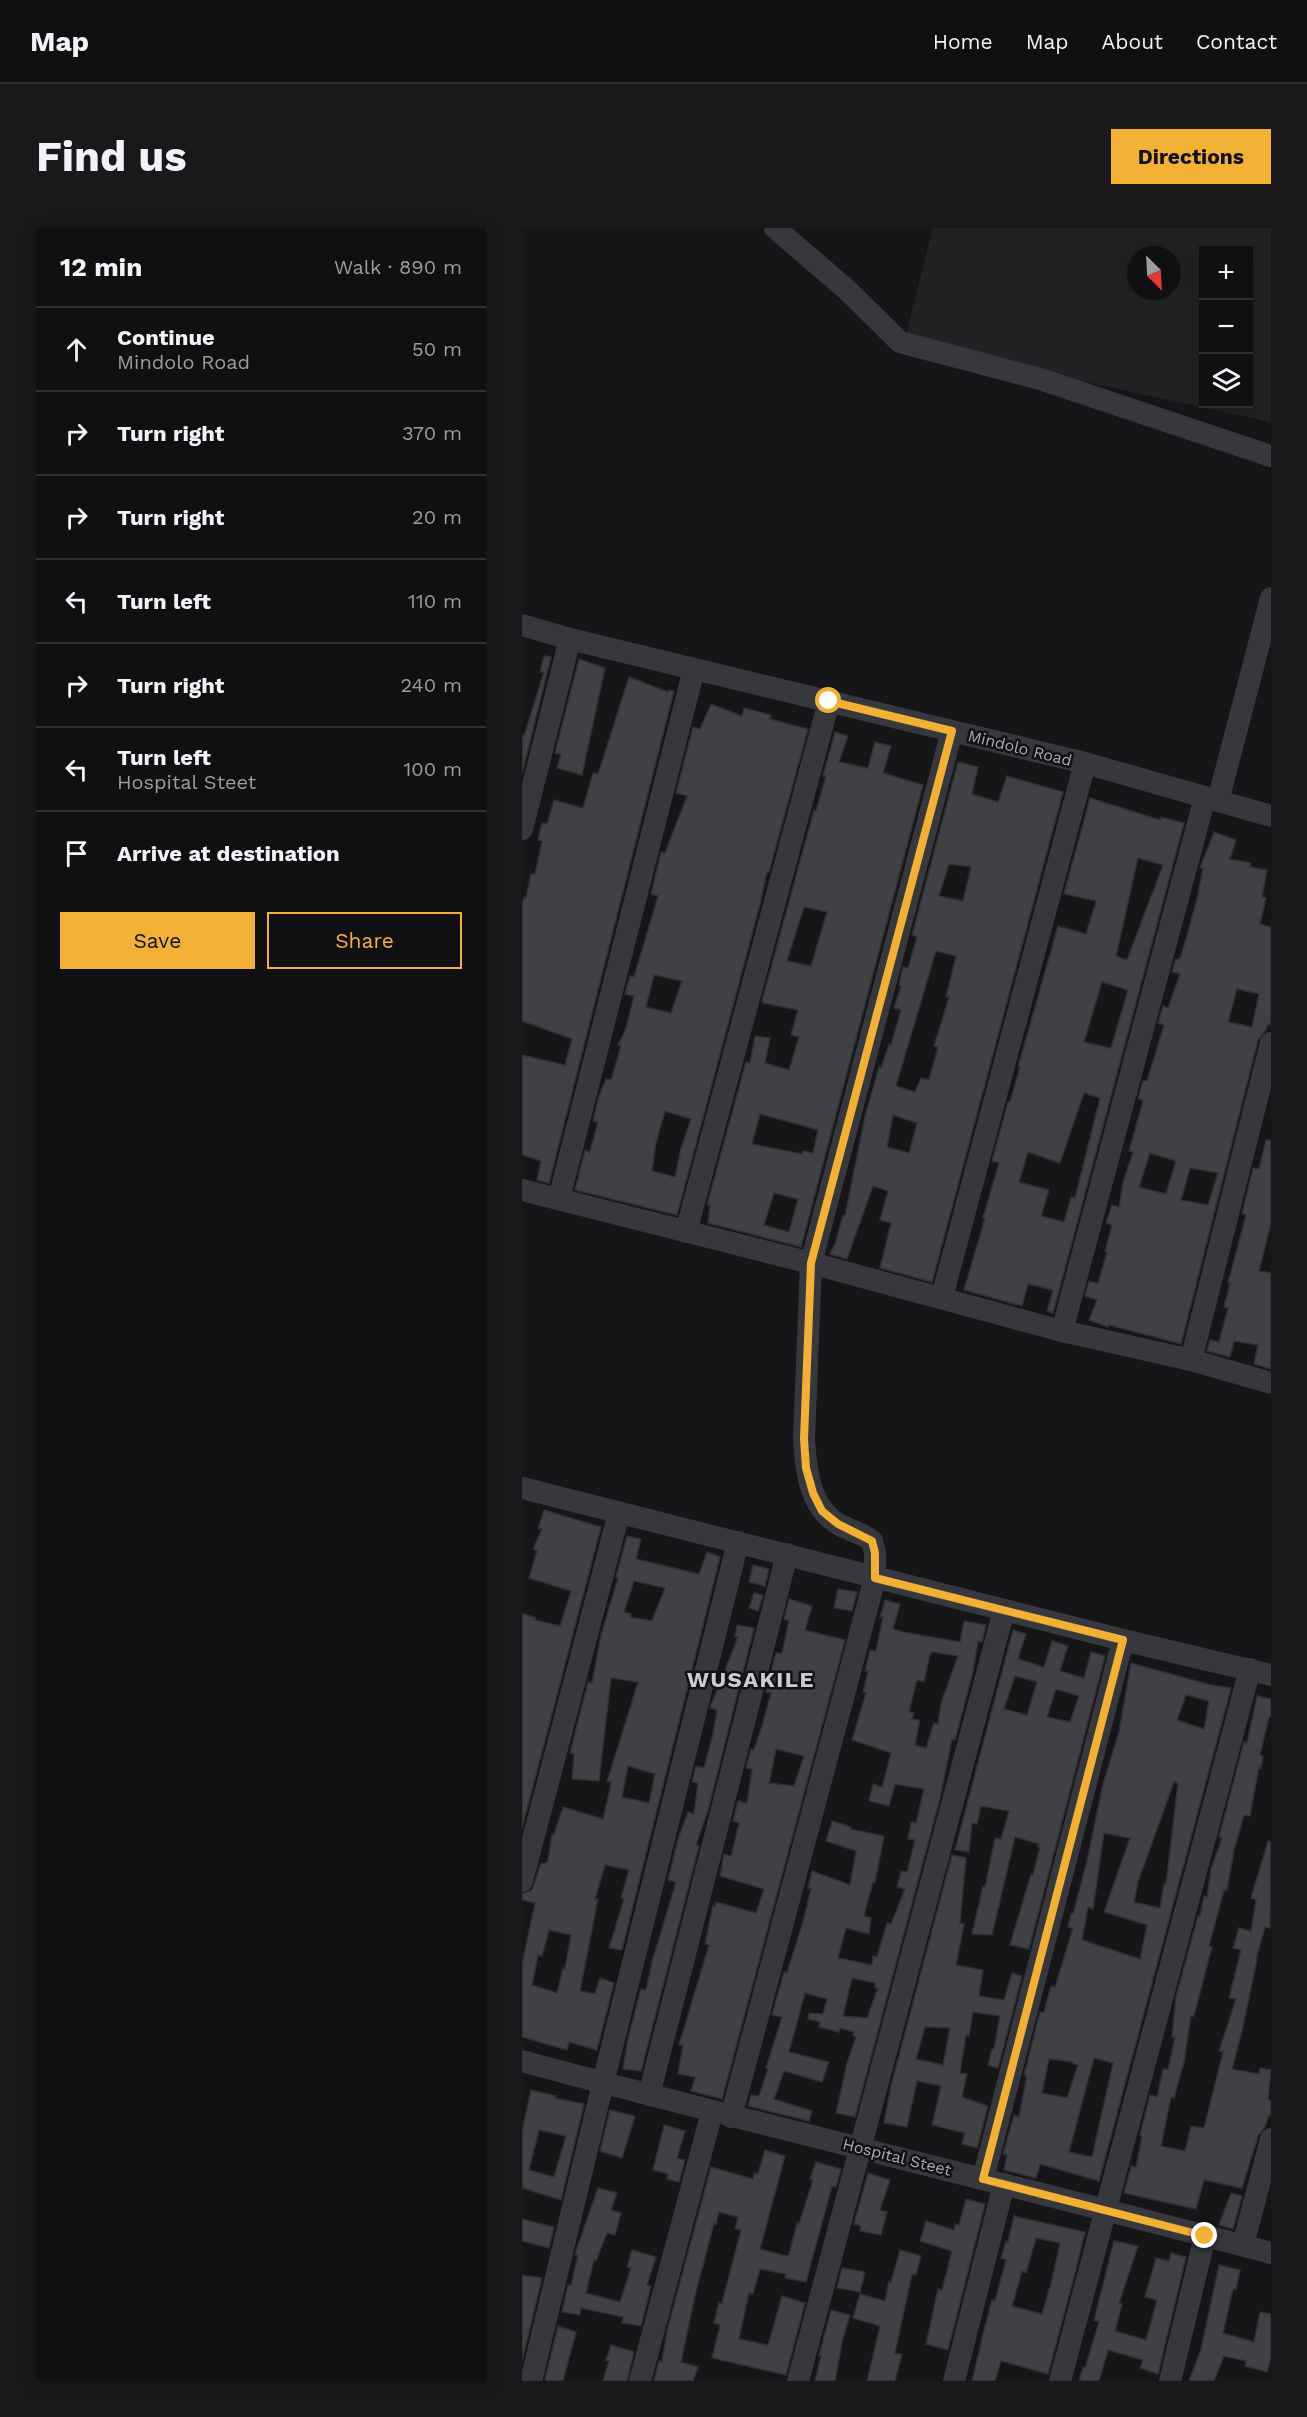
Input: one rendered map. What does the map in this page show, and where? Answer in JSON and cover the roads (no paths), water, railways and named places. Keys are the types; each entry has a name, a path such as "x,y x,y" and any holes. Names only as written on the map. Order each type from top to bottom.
{"street":[{"path":"775,228 846,289 900,342 1040,379 1271,456"},
{"path":"1062,1330 1271,598"},
{"name":"Mindolo Road","path":"522,625 570,639 1085,763 1271,816"},
{"path":"522,829 570,639"},
{"path":"560,1199 694,669"},
{"path":"686,1232 829,701"},
{"path":"640,2381 722,2114 875,1578 875,1553 872,1541 838,1524 822,1511 813,1493 806,1468 804,1439 811,1263 952,731"},
{"path":"942,1297 1085,763"},
{"path":"1191,1360 1271,1043"},
{"path":"522,1191 811,1263 1062,1330 1191,1360 1271,1383"},
{"path":"522,1488 1123,1640 1261,1672 1105,2210 1060,2381"},
{"path":"522,1881 619,1513"},
{"path":"531,2381 738,1542"},
{"path":"649,2095 788,1554"},
{"path":"798,2381 1004,1610"},
{"path":"954,2381 994,2181 1123,1640"},
{"name":"Hospital Steet","path":"522,2061 1271,2253"},
{"path":"1243,2245 1271,2139"},
{"path":"1170,2381 1205,2236"}],"district":[{"name":"WUSAKILE","path":"751,1679"}]}
